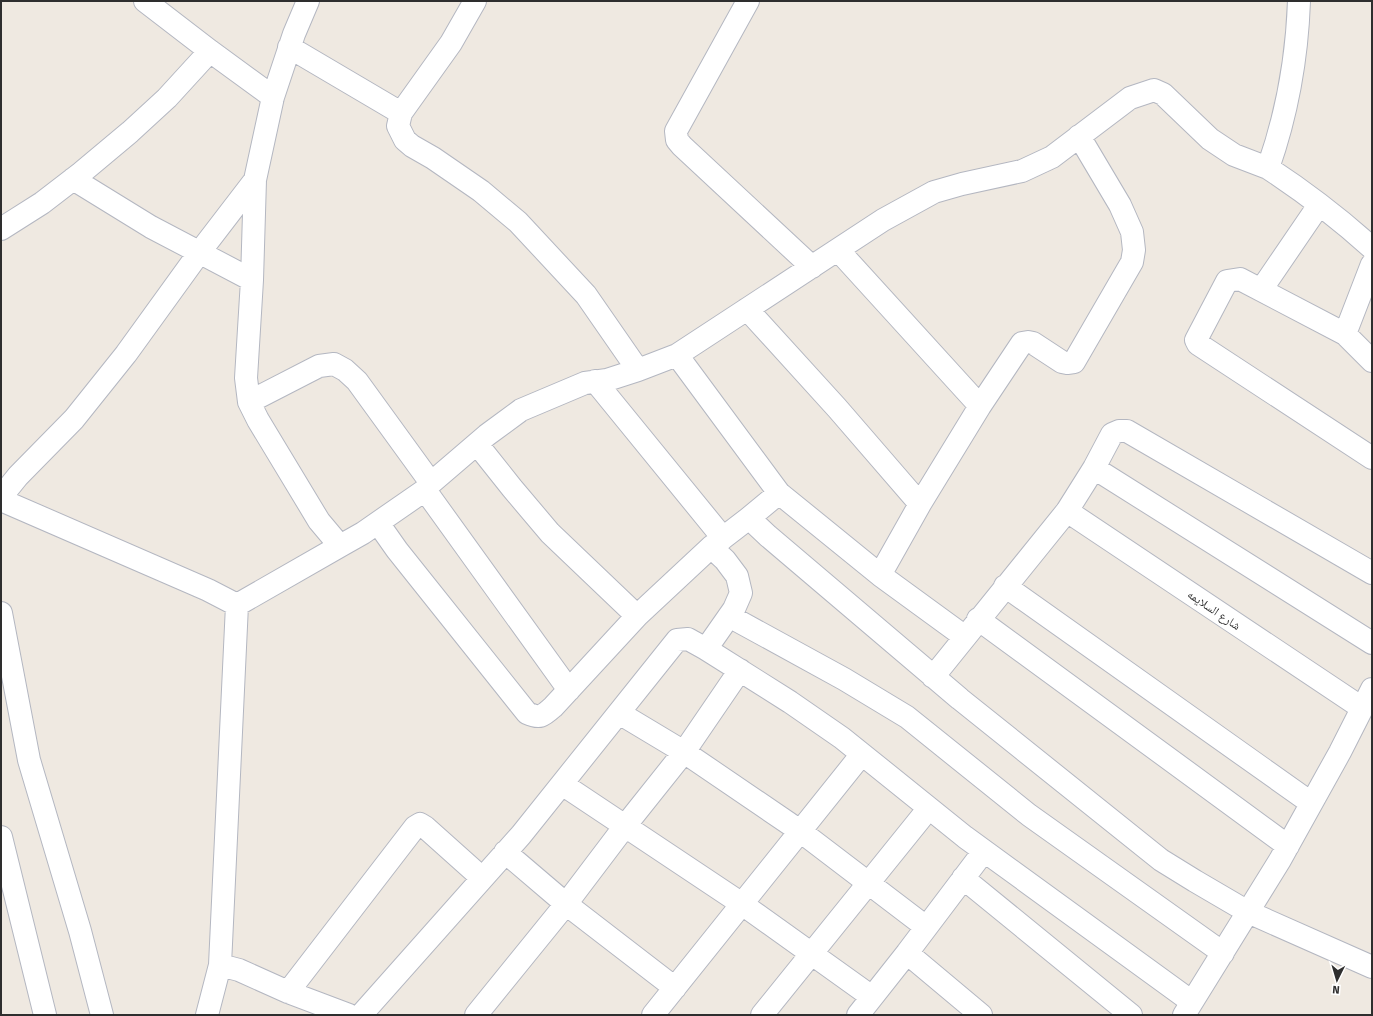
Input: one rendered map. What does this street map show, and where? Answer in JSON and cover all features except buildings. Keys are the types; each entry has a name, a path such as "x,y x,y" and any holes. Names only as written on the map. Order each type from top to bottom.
{"street":[{"path":"145,1 210,51 273,96"},
{"path":"308,1 289,47 273,96 255,180 252,280 246,378 249,402 258,420 320,521 340,546"},
{"path":"475,1 451,43 401,113 398,126 405,140 412,146 433,158 481,191 518,222 586,295 638,370"},
{"path":"748,1 676,131 676,136 682,146 812,267"},
{"path":"1268,168 1288,98 1294,64 1299,1"},
{"path":"289,47 401,113"},
{"path":"1,229 42,203 130,132 167,98 210,51"},
{"path":"236,605 378,523 428,487 477,444 521,410 585,382 607,380 677,355 883,220 934,192 962,184 1022,171 1052,157 1130,98 1154,90 1164,94 1210,139 1234,155 1268,168 1285,178 1372,248"},
{"path":"880,575 920,504 980,406 1022,343 1033,343 1062,362 1074,362 1132,262 1134,250 1132,232 1120,205 1079,136"},
{"path":"73,179 150,227 252,280"},
{"path":"236,605 208,590 1,498 18,476 74,419 126,354 199,253 255,180"},
{"path":"1261,290 1319,205"},
{"path":"838,250 980,406"},
{"path":"1344,334 1372,264"},
{"path":"1372,362 1344,334 1240,279 1227,281 1196,337 1196,342 1372,458"},
{"path":"747,309 837,408 920,504"},
{"path":"677,355 779,493 880,575 965,637"},
{"path":"249,402 319,366 334,364 345,370 357,381 428,487 569,690"},
{"path":"595,381 717,543 725,560 737,576 740,593 734,609 706,649"},
{"path":"933,676 1067,511 1094,468 1112,434 1119,431 1127,431 1372,574"},
{"path":"477,444 550,533 637,616"},
{"path":"1094,468 1372,643"},
{"path":"378,523 397,550 527,713 536,717 545,714 569,690 637,616 717,543 779,493"},
{"name":"شارع السلايمه","path":"1067,511 1362,708"},
{"path":"749,518 768,536 960,700 1161,860 1248,912 1372,967"},
{"path":"1005,586 1311,803"},
{"path":"207,1015 220,965 236,605"},
{"path":"1,613 29,760 80,931 102,1015"},
{"path":"729,616 844,679 907,717 1029,815 1223,952"},
{"path":"978,619 1288,846"},
{"path":"361,1015 505,852 562,784 677,640 688,639 706,649 790,702 842,738 984,851 1188,1008 1288,846 1340,752 1372,689"},
{"path":"476,1015 566,904 625,826 684,752 740,670"},
{"path":"619,712 684,752 800,831 926,927"},
{"path":"653,1015 862,754"},
{"path":"562,784 742,904 872,997"},
{"path":"762,1015 929,808"},
{"path":"288,992 415,827 420,824 482,878"},
{"path":"1,837 45,1015"},
{"path":"858,1015 984,851"},
{"path":"505,852 566,904 675,988"},
{"path":"963,878 1131,1015"},
{"path":"907,953 980,1015"},
{"path":"220,965 239,970 288,992 349,1015"}]}
